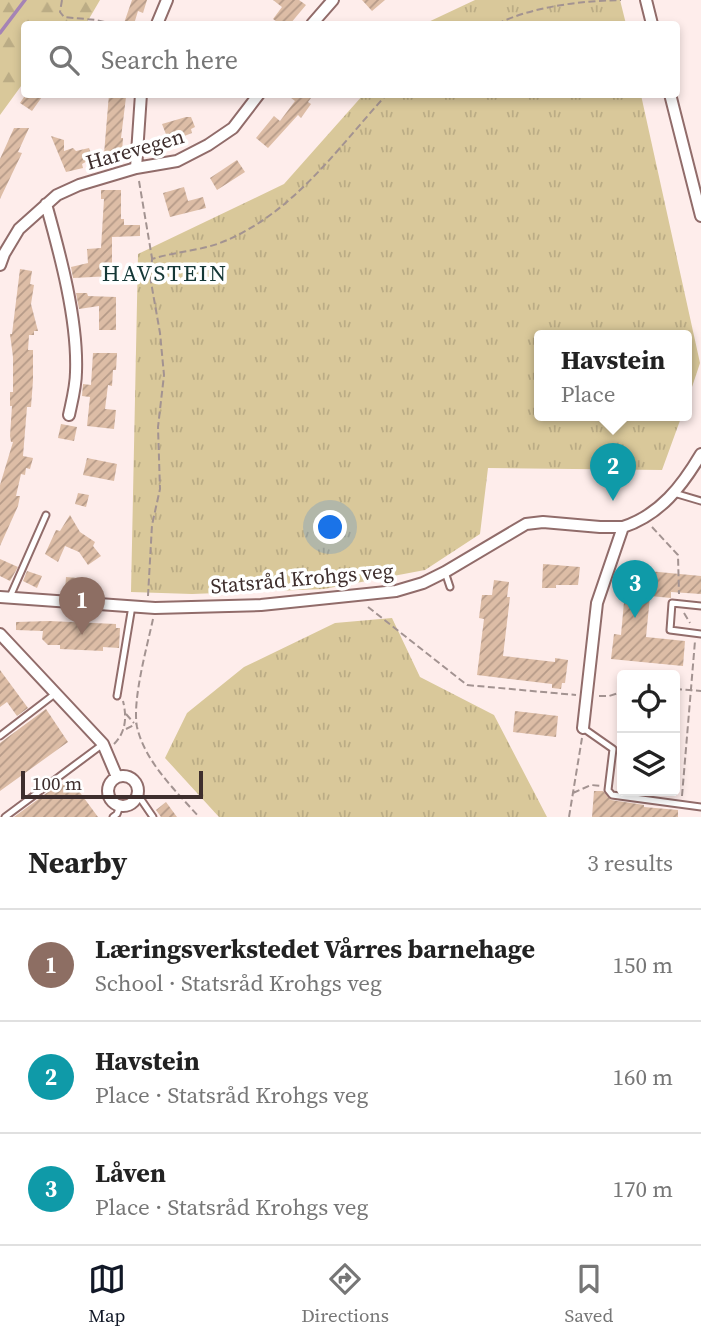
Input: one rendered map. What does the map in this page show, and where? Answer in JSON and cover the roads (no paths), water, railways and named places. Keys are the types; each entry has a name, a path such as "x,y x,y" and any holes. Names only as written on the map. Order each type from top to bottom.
{"street":[{"path":"158,21 167,0"},
{"path":"315,21 333,0"},
{"path":"646,0 651,21"},
{"path":"136,168 141,98"},
{"name":"Harevegen","path":"0,265 19,229 57,194 136,168 177,161 233,128 255,98"},
{"path":"671,98 701,216"},
{"path":"46,204 62,262 74,340 76,371 69,415"},
{"name":"Statsråd Krohgs veg","path":"5,598 151,607 261,605 396,591 423,583 445,572 526,524 543,522 623,527 644,519 674,493 701,454"},
{"path":"583,728 597,603 623,527"},
{"path":"0,634 105,747 117,777"},
{"path":"122,776 133,779 138,788 138,796 132,804 120,806 111,800 108,791 113,780 122,776"}],"lane":[{"path":"674,493 701,501"},
{"name":"Statsråd Krohgs veg","path":"5,598 46,515"},
{"path":"445,572 450,587"},
{"path":"698,634 670,630 672,603 701,606"},
{"path":"117,695 132,606"},
{"path":"0,736 56,692"},
{"path":"583,728 613,749 609,787 612,795 701,807"},
{"path":"5,817 105,747"},
{"path":"138,796 153,817"},
{"path":"113,817 120,806"}],"waterway":[{"path":"0,33 25,0"}],"place":[{"name":"Havstein","path":"613,501"},
{"name":"Låven","path":"635,618"},
{"name":"Læringsverkstedet Vårres barnehage","path":"82,635"}],"district":[{"name":"HAVSTEIN","path":"165,273"}]}
